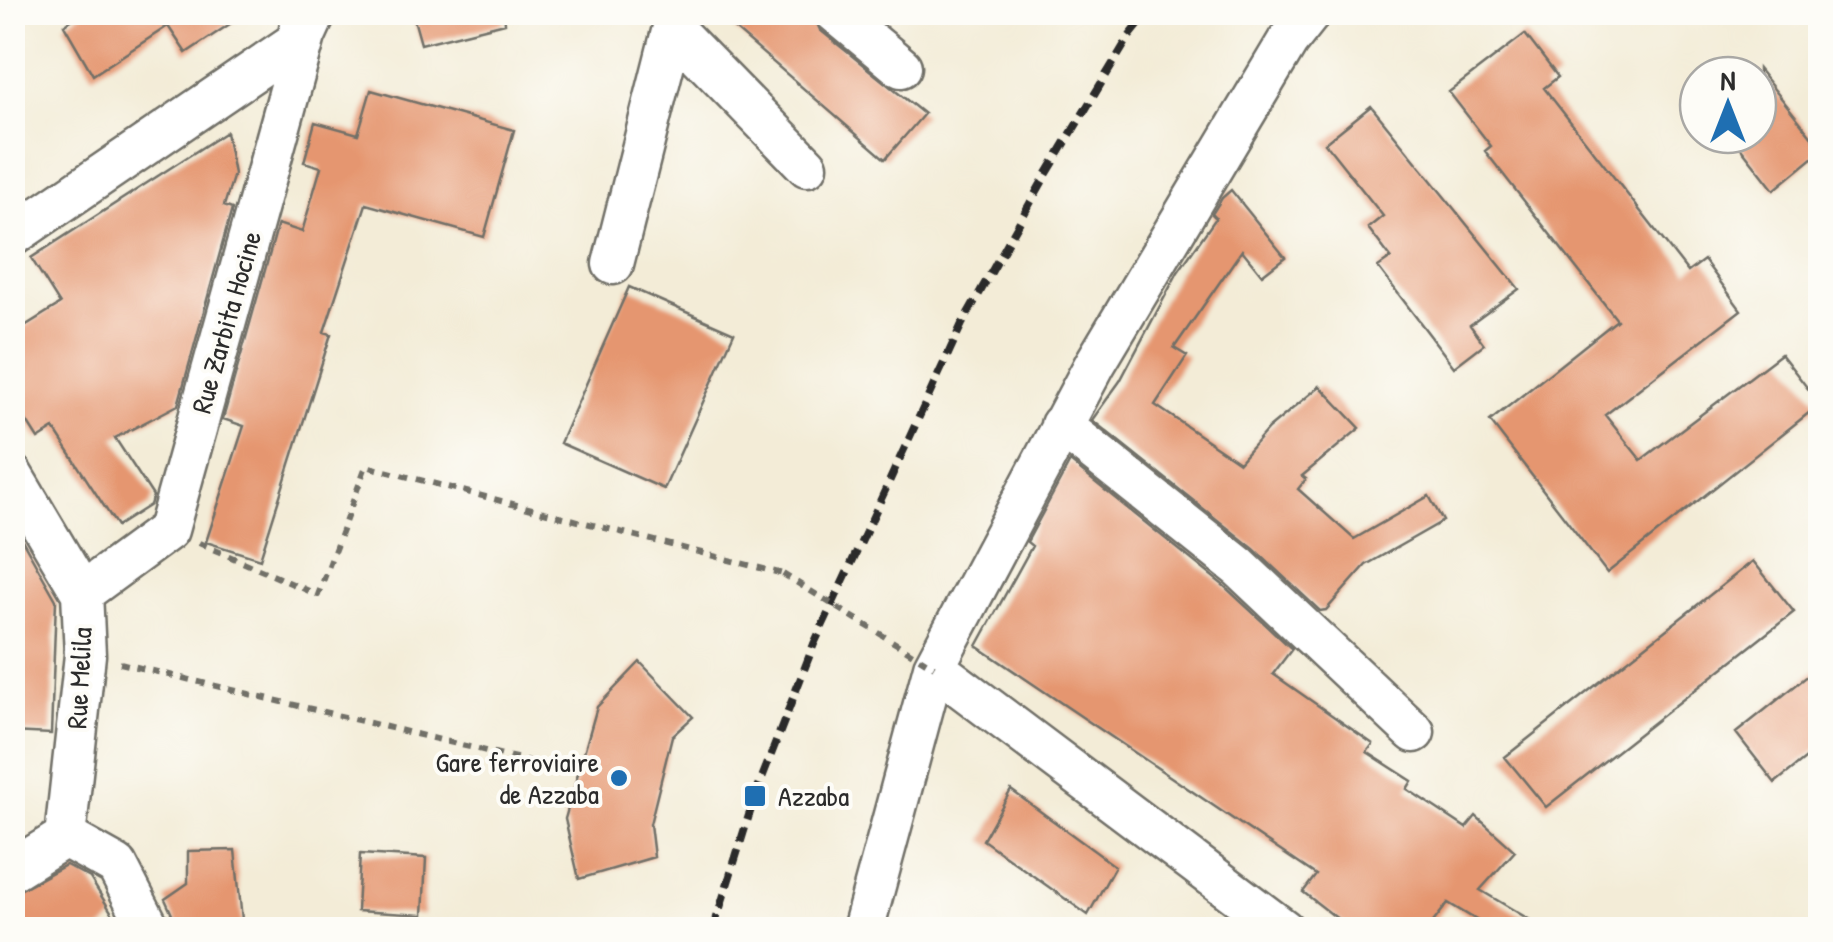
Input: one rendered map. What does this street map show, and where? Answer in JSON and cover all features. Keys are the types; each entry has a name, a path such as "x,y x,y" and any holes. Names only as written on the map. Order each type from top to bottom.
{"street":[{"path":"835,12 901,67"},
{"path":"864,930 934,667 1061,426 1288,41 1310,12"},
{"path":"12,236 303,21"},
{"name":"Rue Zarbita Hocine","path":"168,530 303,21"},
{"path":"676,22 807,166"},
{"path":"613,264 676,22"},
{"path":"1061,426 1239,567 1414,732"},
{"name":"Rue Melila","path":"12,475 82,593 85,655 65,837"},
{"path":"82,593 168,530"},
{"path":"934,667 1284,930"},
{"path":"12,870 65,837 117,866 150,930"}],"path":[{"path":"168,530 318,595 366,466 783,574 934,667"},
{"path":"85,655 528,762"}],"building":[{"path":"83,12 248,12 186,53 168,26 93,75 64,25"},
{"path":"412,12 504,12 505,23 421,44"},
{"path":"715,12 812,12 820,30 924,114 885,159"},
{"path":"1525,34 1558,77 1544,88 1688,272 1704,260 1741,310 1605,415 1641,460 1781,354 1820,404 1607,573 1490,421 1617,320 1485,151 1491,146 1449,92"},
{"path":"371,90 514,130 484,237 366,204 324,332 331,334 260,559 206,542 244,426 223,419 278,224 302,232 321,167 304,162 315,122 358,134"},
{"path":"1778,94 1820,152 1774,190 1747,155 1778,155"},
{"path":"1371,106 1519,289 1470,325 1484,344 1454,367 1378,267 1391,258 1368,228 1383,216 1325,143"},
{"path":"226,132 234,174 224,206 232,209 178,405 115,438 153,496 150,505 117,526 54,429 38,439 12,398 12,334 60,304 31,258"},
{"path":"1231,190 1285,257 1262,275 1242,250 1174,348 1187,356 1155,405 1239,462 1268,429 1320,386 1360,428 1302,476 1306,479 1298,489 1354,539 1429,496 1443,521 1366,565 1326,610 1320,611 1254,549 1092,420 1120,381 1178,272 1216,218 1212,214"},
{"path":"629,287 734,333 664,489 560,443"},
{"path":"1070,462 1223,585 1292,649 1273,674 1373,744 1367,752 1412,781 1407,789 1466,828 1476,816 1515,851 1480,890 1547,930 1493,930 1448,903 1427,930 1352,930 1303,892 1316,875 977,646 1032,546 1027,542"},
{"path":"12,522 56,600 51,734 12,732"},
{"path":"1753,561 1794,612 1546,807 1505,757"},
{"name":"Gare ferroviaire de Azzaba","path":"640,662 693,717 672,736 650,824 654,857 579,879 565,819 597,707"},
{"path":"1820,666 1820,747 1775,783 1736,733"},
{"path":"1011,790 1115,866 1088,915 983,840"},
{"path":"235,850 243,930 179,930 165,899 188,883 188,851"},
{"path":"360,854 426,858 423,915 357,911"},
{"path":"66,865 90,878 115,918 101,930 12,930 12,894"}],"railway":[{"path":"713,930 755,796 814,644 962,324 1046,175 1129,37 1149,12"}],"place":[{"name":"Gare ferroviaire de Azzaba","path":"619,778"},
{"name":"Azzaba","path":"755,796"}]}
